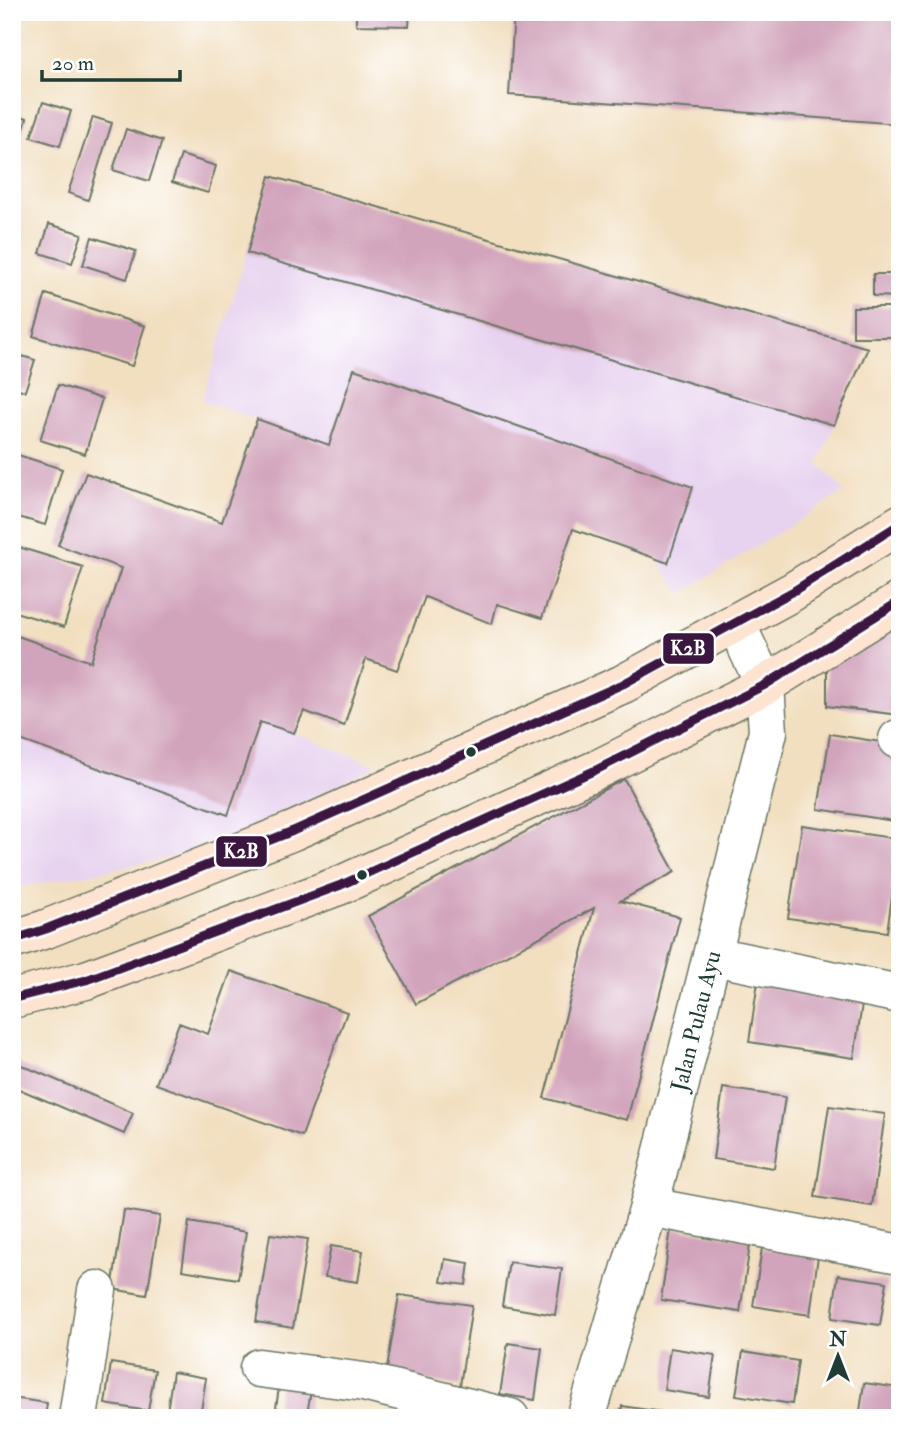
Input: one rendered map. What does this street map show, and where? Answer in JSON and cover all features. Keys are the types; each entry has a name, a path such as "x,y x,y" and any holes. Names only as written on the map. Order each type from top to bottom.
{"main road":[{"path":"12,940 60,924 293,831 623,684 792,592 900,524"},
{"path":"12,999 86,980 341,885 598,769 765,685 900,601"}],"street":[{"name":"Jalan Pulau Ayu","path":"586,1418 649,1207 768,732 765,685 736,624"},
{"path":"713,956 900,994"},
{"path":"649,1207 900,1254"},
{"path":"78,1418 97,1290"},
{"path":"259,1368 363,1382 510,1418"}],"shaded area":[{"path":"270,176 868,348 818,464 845,491 681,594 655,557 202,401"},
{"path":"12,634 294,733 377,766 207,850 12,889"}],"building":[{"path":"213,12 241,12 238,21"},
{"path":"356,12 410,12 409,26 356,25"},
{"path":"514,12 900,12 900,124 509,95"},
{"path":"43,102 71,111 60,146 31,137"},
{"path":"12,113 27,118 13,163 12,163"},
{"path":"93,117 112,123 88,200 68,193"},
{"path":"126,129 162,141 149,181 113,170"},
{"path":"181,155 216,166 208,193 172,182"},
{"path":"270,176 868,348 834,425 247,253"},
{"path":"49,224 82,234 72,263 40,253"},
{"path":"92,237 136,251 127,279 83,265"},
{"path":"873,274 900,274 900,297 873,296"},
{"path":"46,294 145,326 132,366 33,336"},
{"path":"853,307 900,307 900,337 853,337"},
{"path":"12,353 35,360 25,391 12,387"},
{"path":"354,369 693,487 668,563 573,529 542,618 497,604 492,624 425,597 397,670 366,659 344,726 304,711 294,733 260,722 228,815 12,737 12,634 91,662 121,568 58,545 86,473 222,522 257,419 329,445"},
{"path":"58,385 102,399 85,454 40,440"},
{"path":"12,453 62,469 45,525 12,515"},
{"path":"12,545 83,567 64,627 12,611"},
{"path":"900,623 900,715 827,706 827,658"},
{"path":"830,734 900,745 900,822 818,809"},
{"path":"624,779 675,872 620,901 680,917 627,1120 544,1098 594,908 416,1004 368,916"},
{"path":"802,825 900,839 887,932 788,918"},
{"path":"231,971 347,1012 302,1136 156,1084 179,1023 208,1034"},
{"path":"759,975 864,991 854,1058 749,1042"},
{"path":"12,1061 133,1113 124,1134 12,1086"},
{"path":"723,1088 785,1097 774,1168 713,1159"},
{"path":"829,1106 885,1114 872,1206 815,1197"},
{"path":"124,1210 160,1216 147,1295 112,1289"},
{"path":"189,1222 246,1232 238,1279 182,1270"},
{"path":"671,1228 751,1239 740,1312 661,1300"},
{"path":"270,1234 308,1239 293,1328 256,1322"},
{"path":"331,1246 363,1251 358,1282 325,1277"},
{"path":"762,1248 818,1256 810,1315 753,1306"},
{"path":"445,1259 469,1263 466,1285 441,1282"},
{"path":"509,1262 562,1269 555,1315 502,1306"},
{"path":"838,1275 887,1282 880,1325 832,1318"},
{"path":"399,1295 472,1305 460,1386 386,1375"},
{"path":"508,1343 542,1348 535,1400 500,1394"},
{"path":"670,1348 715,1355 709,1397 664,1390"},
{"path":"743,1352 798,1361 792,1404 736,1395"},
{"path":"111,1363 155,1370 148,1411 105,1404"},
{"path":"173,1372 206,1378 200,1418 166,1418"},
{"path":"280,1380 312,1385 307,1414 276,1408"},
{"path":"864,1383 900,1388 900,1418 859,1418"},
{"path":"12,1398 47,1403 45,1418 12,1418"},
{"path":"622,1406 682,1415 682,1418 620,1418"}],"transit line":[{"name":"K2B","path":"12,940 293,831 623,684 792,592 900,524"},
{"name":"K2B","path":"15,998 86,980 341,885 598,769 765,685 900,601"}]}
